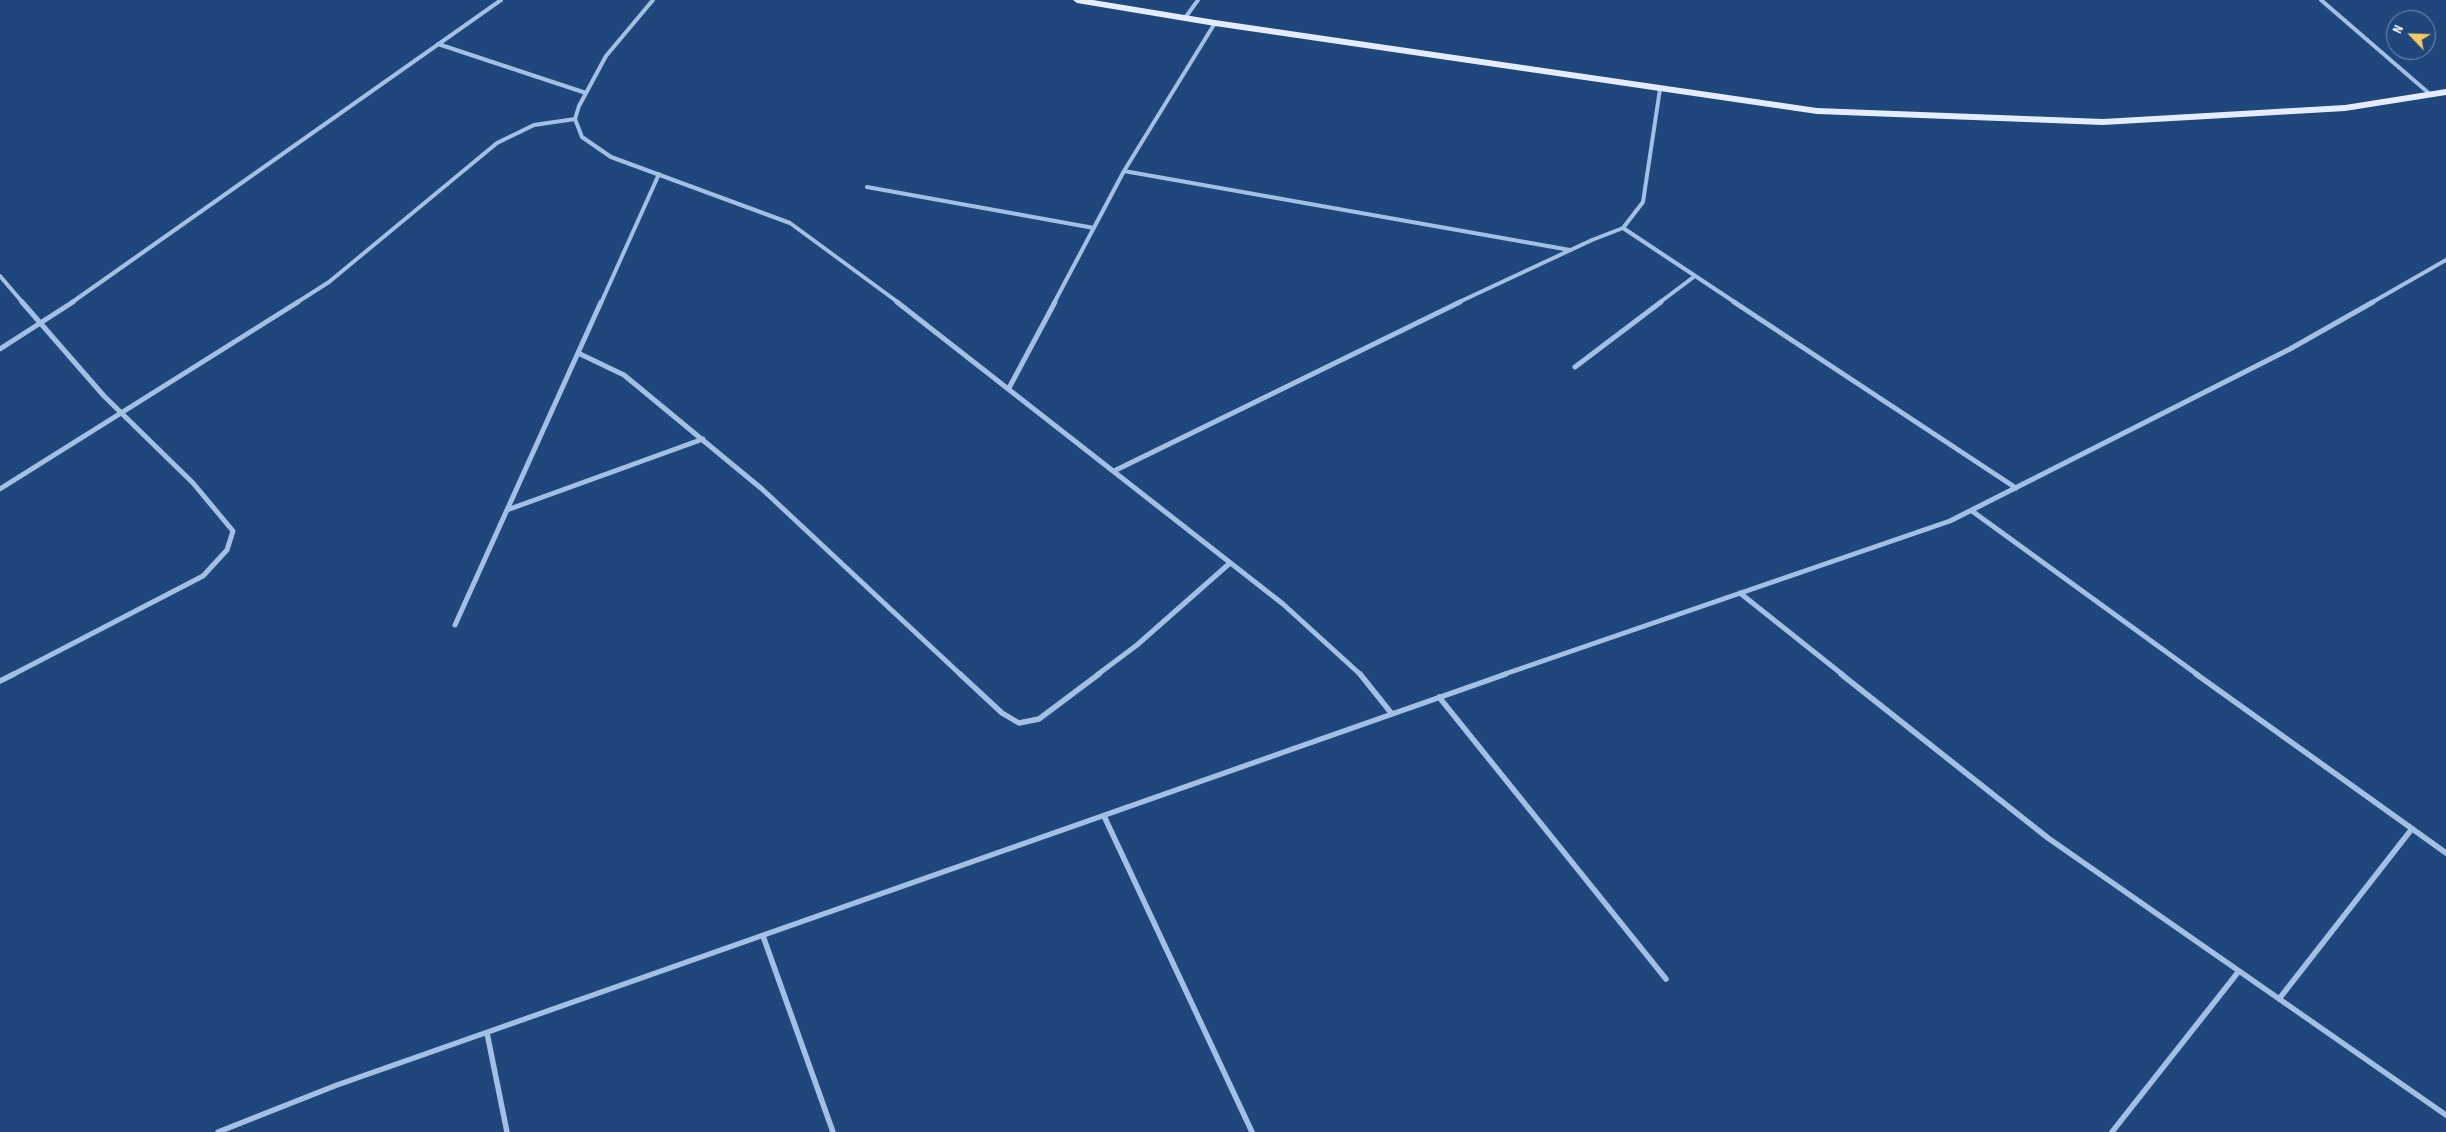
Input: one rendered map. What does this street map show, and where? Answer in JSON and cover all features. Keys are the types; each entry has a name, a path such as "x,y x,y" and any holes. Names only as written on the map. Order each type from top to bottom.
{"main road":[{"path":"1077,0 1215,23 1817,111 2103,122 2345,108 2446,92"}],"street":[{"path":"0,349 41,324 501,0"},
{"path":"653,0 606,56 586,93 576,119 582,137 611,157 790,223 922,320 1283,604 1356,668 1392,714"},
{"path":"1185,18 1198,0"},
{"path":"2321,0 2430,95"},
{"path":"1009,388 1124,171 1215,23"},
{"path":"438,44 586,93"},
{"path":"1114,471 1571,250 1624,228 1644,202 1660,89"},
{"path":"0,489 330,282 497,143 529,126 548,120 576,119"},
{"path":"1124,171 1571,250"},
{"path":"455,626 659,174"},
{"path":"867,187 1094,228"},
{"path":"1624,228 2016,488"},
{"path":"218,1132 337,1085 1440,697 1950,521 2290,349 2445,262"},
{"path":"0,276 121,412 193,483 233,531 227,550 203,576 0,681"},
{"path":"1574,366 1695,276"},
{"path":"578,353 624,375 703,439 762,489 1002,713 1019,723 1039,719 1138,645 1230,563"},
{"path":"507,510 703,439"},
{"path":"1972,511 2410,830 2446,853"},
{"path":"1740,593 1997,799 2102,877 2446,1115"},
{"path":"1440,697 1666,979"},
{"path":"1104,816 1252,1132"},
{"path":"2279,999 2410,830"},
{"path":"763,936 833,1132"},
{"path":"2112,1132 2238,971"},
{"path":"486,1033 507,1132"}]}
